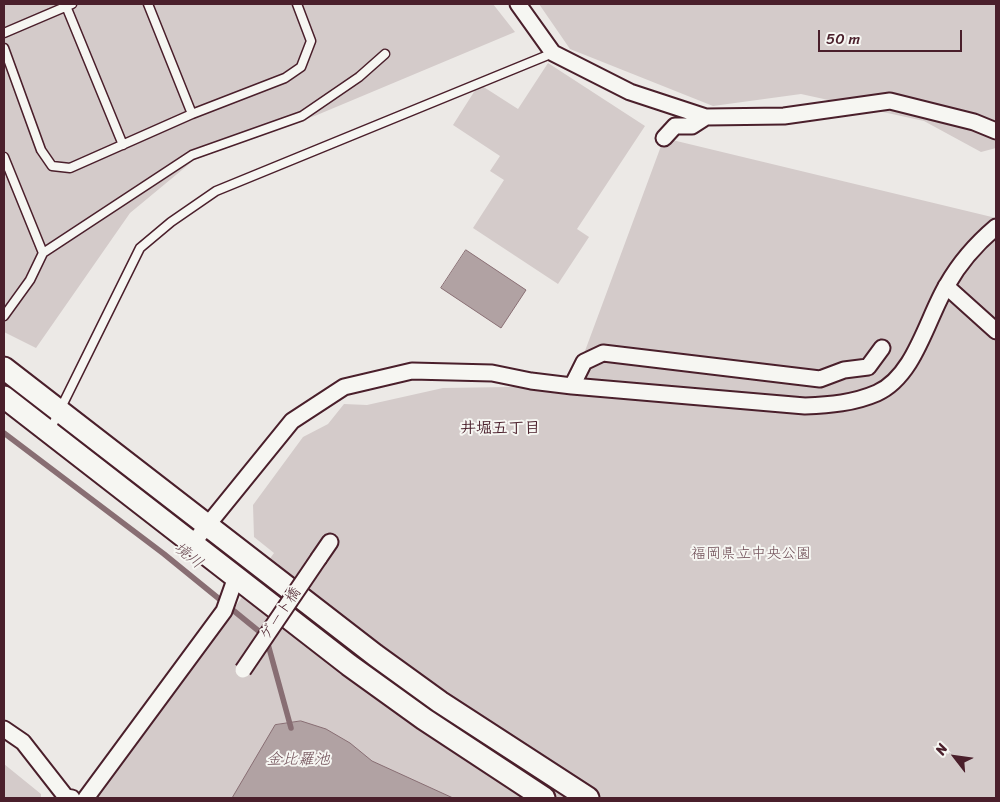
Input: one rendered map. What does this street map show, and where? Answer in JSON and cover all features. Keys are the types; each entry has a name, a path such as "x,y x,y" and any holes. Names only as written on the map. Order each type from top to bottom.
{"street":[{"path":"518,4 553,53 630,92 706,117 784,116 890,101 974,122 996,131"},
{"path":"664,138 675,126 692,126 706,117"},
{"path":"193,543 292,421 344,387 412,371 492,373 531,381 572,386 805,406 840,404 878,392 900,374 913,355 946,286 970,250 996,227"},
{"path":"946,286 996,331"},
{"path":"572,386 584,362 603,353 820,379 844,370 868,367 882,348"},
{"path":"4,368 432,697 588,798"},
{"path":"4,397 236,577 417,714 544,798"},
{"name":"ゲート橋","path":"243,670 330,542"},
{"path":"86,798 224,611 236,577"},
{"path":"4,729 23,742 66,797 72,798"}],"lane":[{"path":"148,4 192,114"},
{"path":"4,48 41,150 52,166 70,168 192,114 284,78 301,67 311,41 297,4"},
{"path":"4,33 69,5 123,145"},
{"path":"49,432 140,248 171,222 216,191 553,53"},
{"path":"4,316 30,280 43,253 192,155 302,116 359,77 385,54"},
{"path":"4,157 43,253"}],"green space":[{"path":"4,4 493,4 515,32 317,115 194,160 130,213 36,348 4,332"},
{"path":"539,4 996,4 996,148 981,152 924,121 801,94 713,106 570,49"},
{"path":"548,63 645,126 577,229 589,237 558,284 473,228 504,180 490,171 500,156 453,125 479,84 518,109"},
{"name":"福岡県立中央公園","path":"664,138 996,218 996,798 97,798 274,553 254,537 253,505 303,437 328,424 344,404 367,405 443,388 572,386"},
{"path":"4,764 41,794 41,798 4,798"}],"water":[{"path":"466,250 526,290 501,328 441,288"},
{"name":"金比羅池","path":"301,721 326,729 350,743 372,761 453,798 232,798 275,725"}],"waterway":[{"name":"境川","path":"4,433 164,554 266,637 291,728"}],"district":[{"name":"井堀五丁目","path":"500,429"}]}
